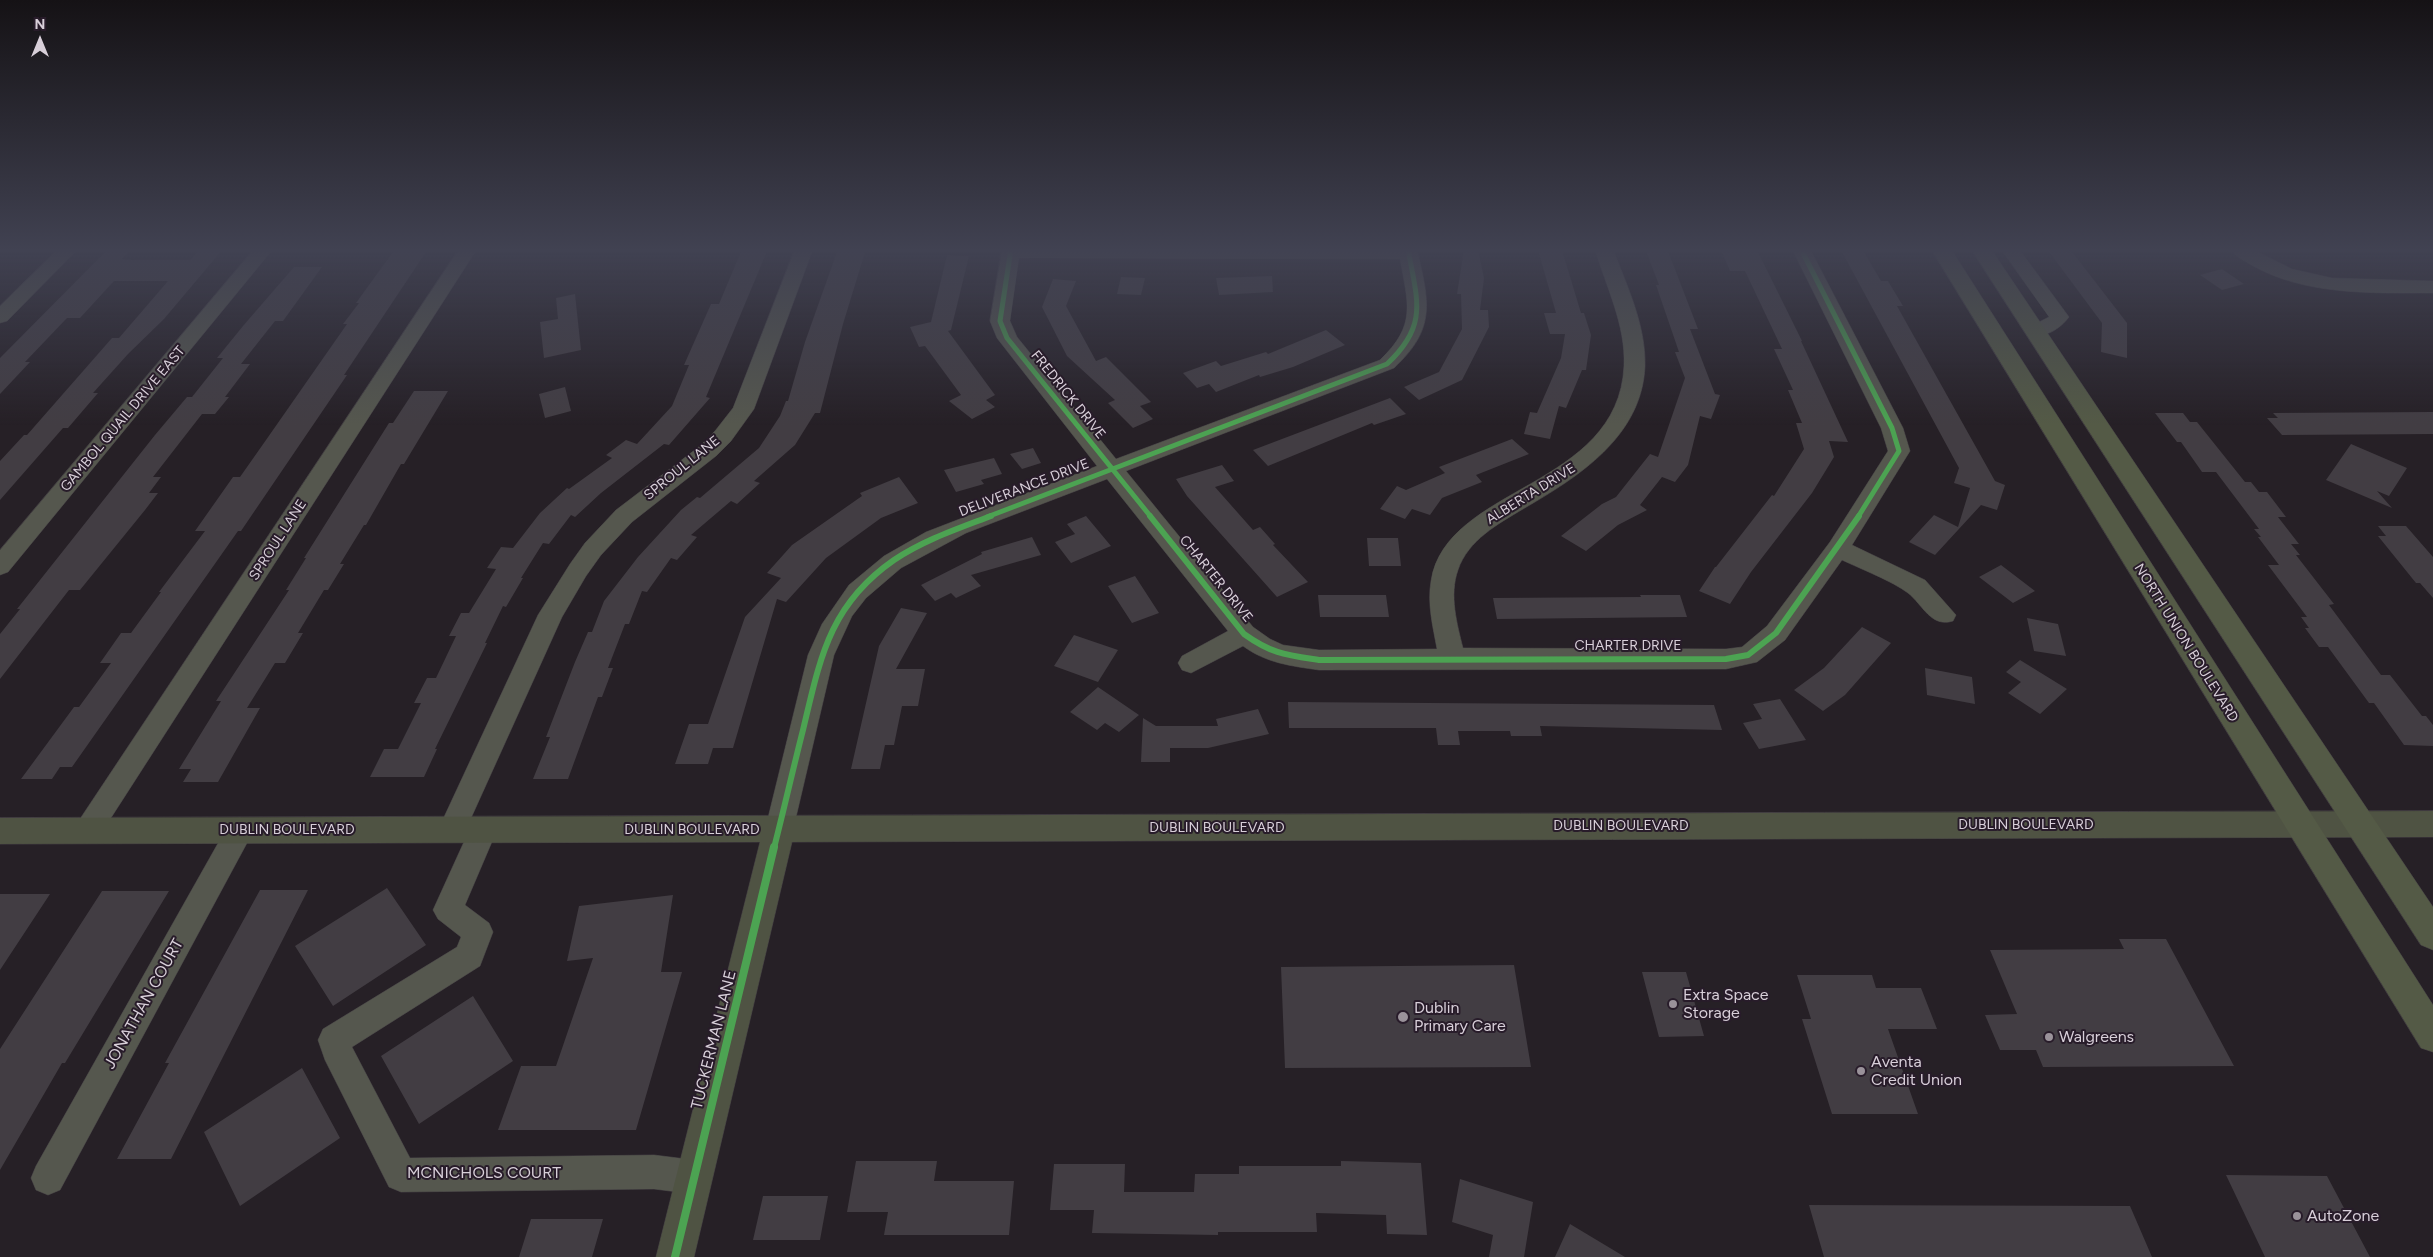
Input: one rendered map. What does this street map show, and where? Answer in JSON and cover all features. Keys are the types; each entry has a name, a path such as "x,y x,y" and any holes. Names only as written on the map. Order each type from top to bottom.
{"main road":[{"name":"NORTH UNION BOULEVARD","path":"1979,308 2298,824 2433,1036"},
{"path":"2020,308 2433,935"},
{"name":"DUBLIN BOULEVARD","path":"0,831 2433,824"},
{"name":"TUCKERMAN LANE","path":"675,1257 779,830"}],"street":[{"path":"0,317 9,308"},
{"name":"GAMBOL QUAIL DRIVE EAST","path":"0,566 215,308"},
{"name":"SPROUL LANE","path":"88,830 430,308"},
{"name":"SPROUL LANE","path":"468,830 550,616 593,549 635,506 713,446 734,423 743,408 781,308"},
{"name":"FREDRICK DRIVE","path":"1002,308 1002,329 1111,469"},
{"name":"DELIVERANCE DRIVE","path":"779,830 821,655 829,633 853,596 867,581 905,552 928,540 1387,364 1400,354 1410,342 1418,319 1416,308"},
{"name":"ALBERTA DRIVE","path":"1452,658 1443,606 1443,588 1445,573 1460,544 1475,529 1554,482 1586,459 1615,425 1623,411 1634,375 1634,346 1624,308"},
{"name":"CHARTER DRIVE","path":"1111,469 1244,634 1261,646 1279,654 1298,658 1726,659 1748,655 1776,633 1838,548 1894,462 1899,451 1892,428 1831,308"},
{"path":"2036,331 2054,323 2059,317 2052,308"},
{"path":"1838,548 1916,586 1944,616"},
{"name":"CHARTER DRIVE","path":"1191,663 1244,634"},
{"name":"JONATHAN COURT","path":"48,1178 240,830"},
{"name":"MCNICHOLS COURT","path":"468,830 448,910 478,932 469,956 334,1040 336,1049 401,1175 654,1172 694,1177"}],"building":[{"path":"50,308 90,308 80,318 67,318 25,362 30,362 0,394 0,358"},
{"path":"145,308 174,308 128,354 93,393 98,393 68,428 63,428 0,500 0,461 24,435 27,435 112,338 119,338"},
{"path":"259,308 293,308 283,321 275,321 241,364 250,364 225,397 229,397 215,414 202,414 153,477 161,477 149,493 158,493 145,510 80,590 69,590 0,679 0,634 20,609 17,609 155,435 187,397 192,397 223,358 217,358"},
{"path":"355,308 389,308 344,375 347,375 241,531 238,531 72,767 60,767 52,779 21,779 74,707 79,707 111,663 100,663 121,633 131,633 205,531 195,531 233,477 240,477 347,324 343,324"},
{"path":"557,308 576,308 581,350 544,358 540,322 558,319"},
{"path":"709,308 743,308 706,397 710,398 669,445 664,444 601,493 575,517 571,515 549,544 543,543 521,578 523,578 506,607 503,606 435,749 437,749 424,777 370,777 384,749 398,749 421,703 414,703 427,678 436,678 456,636 449,636 461,613 469,613 496,569 487,568 501,547 513,548 540,513 567,488 569,489 612,458 606,455 626,440 637,444 672,406 689,365 684,365"},
{"path":"817,308 848,308 820,413 815,413 795,445 754,481 760,483 737,504 731,501 691,535 697,537 677,560 671,558 647,592 642,591 629,624 625,624 608,668 613,668 602,697 598,697 568,779 533,779 550,737 546,737 575,662 588,632 592,632 604,601 638,557 681,510 697,497 700,498 759,448 780,416 786,401 788,401"},
{"path":"934,308 956,308 951,330 948,331 995,395 986,400 995,407 972,419 949,401 961,395 925,346 919,347 910,327 931,322"},
{"path":"1042,308 1067,308 1096,361 1106,357 1151,402 1140,406 1153,419 1133,428 1108,403 1115,400 1067,356"},
{"path":"1461,308 1480,308 1480,310 1488,310 1489,327 1462,380 1419,400 1404,387 1439,372 1462,329"},
{"path":"1554,308 1579,308 1581,313 1584,313 1591,335 1586,370 1582,370 1566,408 1559,406 1550,439 1524,434 1530,412 1537,413 1561,358 1565,334 1550,334 1544,313 1556,313"},
{"path":"1664,308 1690,308 1698,329 1690,329 1715,394 1720,395 1711,419 1700,416 1688,465 1675,482 1662,477 1640,505 1647,510 1618,525 1586,551 1561,536 1602,504 1616,497 1650,454 1658,457 1685,378 1675,352 1679,352"},
{"path":"1762,308 1786,308 1848,442 1829,441 1834,457 1812,493 1751,572 1730,604 1699,591 1715,567 1772,495 1774,496 1804,449 1796,423 1802,423 1788,390 1793,390 1774,349 1782,349"},
{"path":"1872,308 1898,308 1995,481 2005,485 1997,510 1981,505 1935,555 1909,542 1934,515 1958,527 1970,488 1954,483 1959,468"},
{"path":"2091,308 2115,308 2127,323 2127,358 2101,352 2102,323"},
{"path":"1326,330 1345,345 1293,367 1260,377 1259,375 1216,392 1209,384 1197,388 1183,373 1216,361 1221,366 1266,352 1268,354"},
{"path":"565,387 571,411 545,418 539,394"},
{"path":"414,391 448,391 340,564 344,564 328,590 324,590 298,633 303,633 285,663 275,663 247,708 260,708 218,782 183,782 191,769 179,769 221,701 216,701 289,590 286,590 306,558 304,558 389,423 393,423"},
{"path":"1390,398 1406,414 1374,425 1372,423 1268,466 1253,450"},
{"path":"2433,412 2433,434 2282,435 2267,418 2278,418 2273,413"},
{"path":"2155,413 2183,413 2190,422 2197,422 2245,482 2251,482 2259,492 2267,492 2286,517 2278,517 2299,544 2291,544 2300,555 2296,555 2334,604 2329,605 2381,675 2390,675 2422,716 2426,716 2433,725 2433,746 2404,745 2374,703 2369,703 2328,647 2319,647 2305,628 2309,628 2301,617 2307,617 2268,565 2279,565 2254,529 2259,529 2216,472 2202,472 2181,442 2177,442"},
{"path":"1512,439 1529,454 1476,475 1482,482 1442,498 1430,515 1412,509 1405,519 1380,509 1397,486 1406,490 1445,473 1439,467"},
{"path":"2351,444 2407,468 2389,496 2377,491 2392,508 2326,480"},
{"path":"1033,448 1041,463 1022,469 1010,454"},
{"path":"994,458 1002,474 981,480 984,484 956,492 944,470"},
{"path":"1222,465 1234,481 1215,487 1253,530 1260,527 1275,544 1273,545 1308,582 1277,597 1187,496 1176,479"},
{"path":"899,477 918,503 881,518 826,558 786,602 777,599 733,748 713,748 708,764 675,764 689,724 708,724 745,617 781,578 767,573 792,545 862,496 860,493"},
{"path":"1086,516 1111,546 1071,563 1055,542 1075,534 1067,524"},
{"path":"2378,526 2406,526 2433,557 2433,598 2420,583 2416,583 2378,536 2386,536"},
{"path":"1032,537 1041,555 971,575 981,586 956,598 951,593 935,601 921,585 982,554 981,552"},
{"path":"1367,538 1398,538 1401,566 1369,566"},
{"path":"2001,565 2035,591 2013,603 1979,577"},
{"path":"1135,576 1159,613 1132,623 1108,586"},
{"path":"1318,595 1386,595 1389,617 1320,617"},
{"path":"1640,595 1680,595 1687,617 1497,619 1493,598 1641,597"},
{"path":"901,608 927,613 896,669 925,669 918,706 902,706 894,745 885,745 880,769 851,769 879,646"},
{"path":"2027,618 2058,624 2066,656 2034,651"},
{"path":"1862,627 1891,643 1845,695 1823,711 1794,690 1824,668"},
{"path":"1074,635 1118,650 1098,682 1054,666"},
{"path":"2020,660 2067,689 2040,714 2008,693 2021,682 2006,672"},
{"path":"1925,668 1972,677 1975,704 1927,695"},
{"path":"1098,687 1139,715 1119,732 1105,723 1097,730 1070,712"},
{"path":"1780,699 1806,740 1759,749 1743,723 1762,719 1753,704"},
{"path":"1288,702 1714,705 1722,730 1540,726 1542,736 1511,736 1510,731 1458,731 1460,745 1438,745 1436,728 1289,728"},
{"path":"1258,709 1269,734 1208,748 1170,748 1170,762 1141,762 1143,718 1156,726 1218,726 1216,719"},
{"path":"387,888 426,945 333,1006 295,946"},
{"path":"260,890 308,890 171,1159 117,1159 169,1063 165,1063"},
{"path":"102,891 169,891 65,1063 62,1063 0,1170 0,1049"},
{"path":"0,894 50,894 0,970"},
{"path":"673,895 661,972 682,972 636,1130 498,1130 521,1066 556,1066 593,958 567,961 579,906"},
{"name":"Walgreens","path":"2119,939 2166,939 2234,1066 2043,1067 2036,1050 2000,1050 1985,1015 2017,1014 1990,950 2124,949"},
{"name":"Dublin Primary Care","path":"1514,965 1531,1067 1285,1068 1281,967"},
{"name":"Extra Space Storage","path":"1642,972 1686,972 1704,1036 1659,1037"},
{"name":"Aventa Credit Union","path":"1797,975 1872,975 1876,988 1921,988 1937,1029 1888,1029 1918,1114 1832,1114 1802,1019 1811,1019"},
{"path":"473,996 513,1061 419,1124 381,1056"},
{"path":"302,1068 340,1138 240,1206 204,1132"},
{"path":"856,1161 937,1161 934,1181 1014,1181 1009,1235 884,1235 888,1212 847,1212"},
{"path":"1341,1161 1421,1163 1427,1235 1387,1234 1386,1215 1316,1213 1317,1232 1218,1232 1218,1235 1092,1233 1094,1210 1050,1210 1054,1164 1125,1164 1124,1192 1194,1192 1195,1174 1239,1174 1239,1166 1341,1166"},
{"name":"AutoZone","path":"2226,1175 2327,1176 2370,1257 2265,1257"},
{"path":"1460,1179 1533,1202 1524,1257 1489,1257 1493,1235 1452,1222"},
{"path":"763,1196 828,1196 820,1240 753,1240"},
{"path":"1809,1205 2130,1206 2152,1257 1824,1257"},
{"path":"531,1219 603,1219 592,1257 519,1257"},
{"path":"1570,1224 1625,1257 1555,1257"}],"cycle path":[{"path":"1002,308 1000,321 1007,338 1244,634 1261,646 1279,654 1319,660 1452,658 1726,659 1748,655 1763,645 1776,633 1838,548 1894,462 1899,451 1892,428 1831,308"},
{"path":"675,1257 821,655 829,636 850,602 862,587 892,561 928,540 1387,364 1401,351 1410,338 1416,325 1417,308"}],"place":[{"name":"Extra Space Storage","path":"1673,1004"},
{"name":"Dublin Primary Care","path":"1403,1017"},
{"name":"Walgreens","path":"2049,1037"},
{"name":"Aventa Credit Union","path":"1861,1071"},
{"name":"AutoZone","path":"2297,1216"}]}
